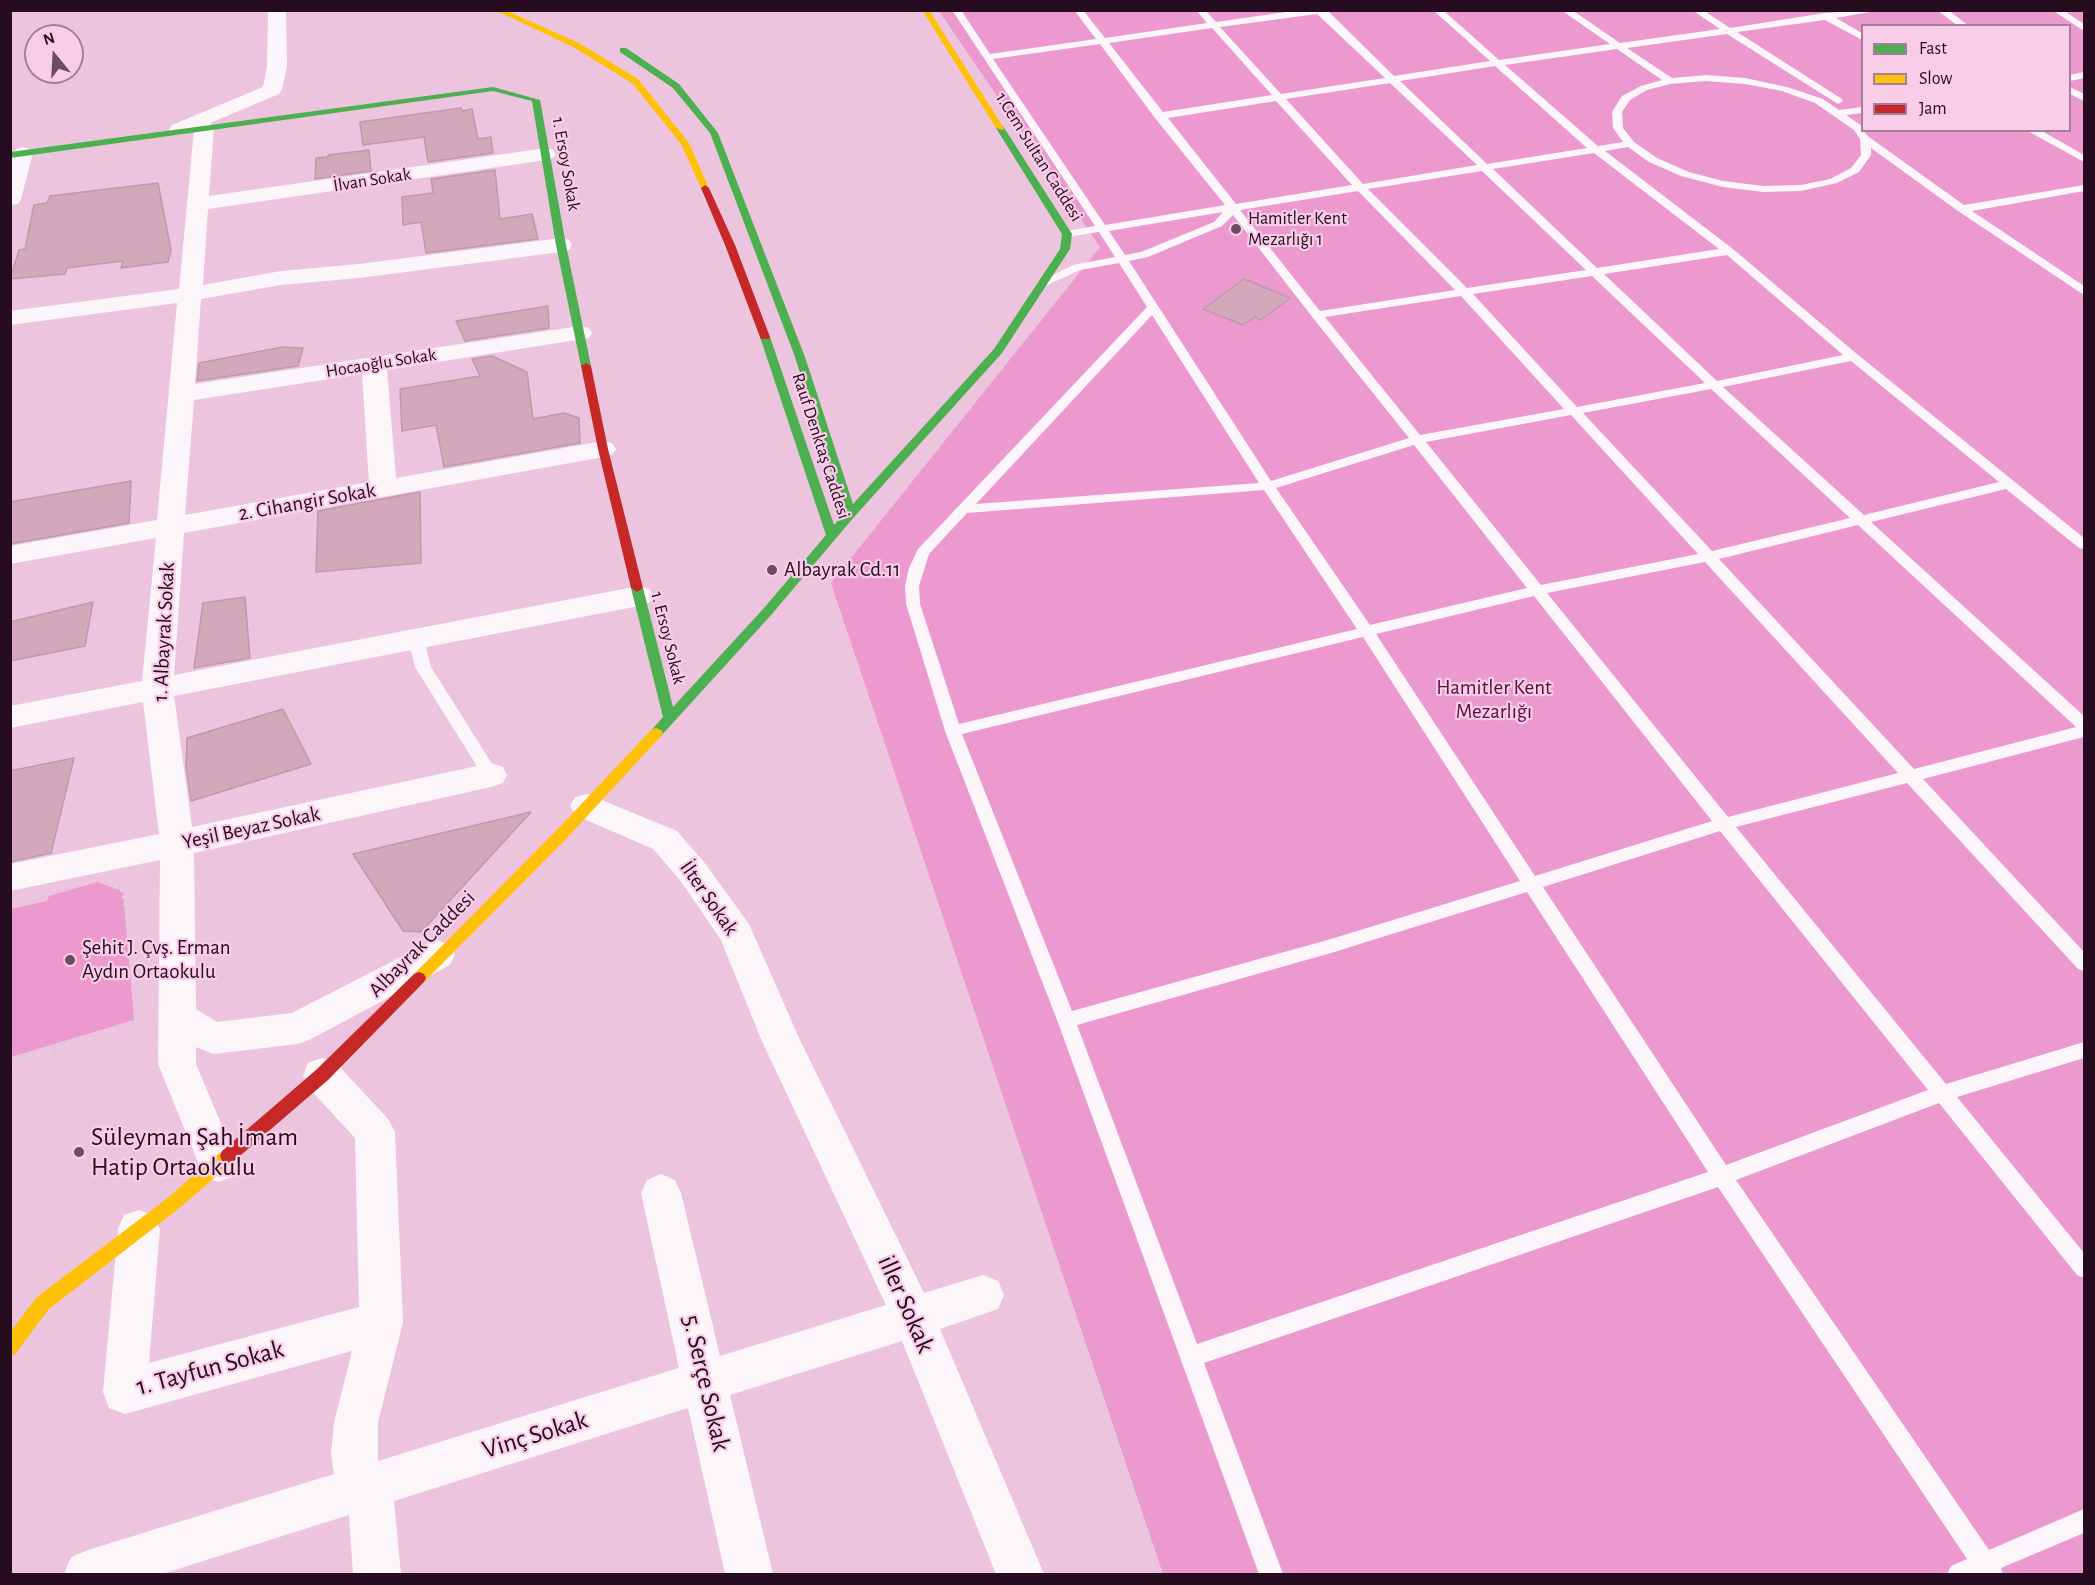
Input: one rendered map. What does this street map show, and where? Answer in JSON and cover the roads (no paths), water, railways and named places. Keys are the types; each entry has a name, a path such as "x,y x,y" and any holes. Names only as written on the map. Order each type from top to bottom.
{"street":[{"path":"276,118 272,90 277,66 277,10"},
{"name":"Rauf Denktaş Caddesi","path":"498,10 576,45 635,81 685,143 730,245 774,359 832,535"},
{"path":"531,10 563,23"},
{"name":"1.Cem Sultan Caddesi","path":"850,514 994,355 1065,249 1067,234 925,10"},
{"name":"Rauf Denktaş Caddesi","path":"615,45 676,86 714,133 800,357 850,514 832,535"},
{"path":"172,132 272,90"},
{"name":"1. Ersoy Sokak","path":"17,154 493,90 536,100 561,246 603,449 669,717"},
{"name":"1. Albayrak Sokak","path":"204,128 192,294 157,689 177,843 177,1064 218,1164"},
{"path":"10,199 17,154"},
{"name":"İlvan Sokak","path":"198,204 546,154"},
{"path":"10,318 192,294 281,278 561,246"},
{"name":"Hocaoğlu Sokak","path":"182,394 580,333"},
{"path":"374,364 383,488"},
{"name":"2. Cihangir Sokak","path":"10,555 603,449"},
{"name":"Albayrak Caddesi","path":"10,1347 27,1307 139,1229 322,1075 587,806 768,610 832,535"},
{"path":"10,717 639,596"},
{"name":"Yeşil Beyaz Sokak","path":"10,878 491,775"},
{"name":"İlter Sokak","path":"587,806 665,840 692,871 736,934 780,1039"},
{"path":"177,1014 181,1019 213,1038 298,1028 446,950"},
{"name":"iller Sokak","path":"780,1039 913,1316 1020,1575"},
{"path":"322,1075 375,1132 381,1322 356,1422 354,1454 365,1488 377,1575"},
{"name":"5. Serçe Sokak","path":"661,1193 749,1575"},
{"name":"1. Tayfun Sokak","path":"139,1229 125,1392 381,1322"},
{"name":"Vinç Sokak","path":"88,1575 983,1295"}],"lane":[{"path":"956,10 1102,228 1268,486 1367,632 1722,1176 1987,1569"},
{"path":"1078,10 1317,315 1724,824 2085,1268"},
{"path":"1200,10 1359,186 1464,292 2085,964"},
{"path":"1437,10 1595,149 1729,251 1853,357 2085,545"},
{"path":"1565,10 1670,81"},
{"path":"1696,10 1728,32 1858,110"},
{"path":"1817,10 1861,37"},
{"path":"1160,116 1497,63 1876,10"},
{"path":"1941,10 1962,24"},
{"path":"2056,10 2085,28"},
{"path":"986,57 1321,11 1714,385 2085,724"},
{"path":"1865,139 1866,155 1856,170 1833,182 1801,188 1772,189 1723,184 1684,174 1653,160 1630,144 1618,128 1617,112 1626,98 1644,88 1670,81 1706,78 1745,81 1784,89 1819,101 1858,128 1865,139 1962,209 2085,291"},
{"path":"2071,91 2085,98"},
{"path":"1839,114 1858,110"},
{"path":"2035,132 2085,159"},
{"path":"1067,234 1630,144"},
{"path":"1962,209 2085,188"},
{"path":"1043,283 1077,267 1144,255 1218,224 1232,207"},
{"path":"1317,315 1729,251"},
{"path":"1152,308 923,552 912,586 913,604 953,731 1066,1020 1272,1575"},
{"path":"965,509 1268,486 1418,440 1853,357"},
{"path":"953,731 1538,591 1707,557 2009,484"},
{"path":"416,639 423,667 491,775"},
{"path":"1066,1020 1331,946 1724,824 2085,731"},
{"path":"1191,1357 1722,1176 1943,1093 2085,1050"},
{"path":"1959,1575 1987,1569 2085,1521"}],"place":[{"name":"Hamitler Kent Mezarlığı 1","path":"1236,229"},
{"name":"Albayrak Cd.11","path":"772,570"},
{"name":"Şehit J. Çvş. Erman Aydın Ortaokulu","path":"70,960"},
{"name":"Süleyman Şah İmam Hatip Ortaokulu","path":"79,1152"}],"park label":[{"name":"Hamitler Kent Mezarlığı","path":"1494,700"}]}
